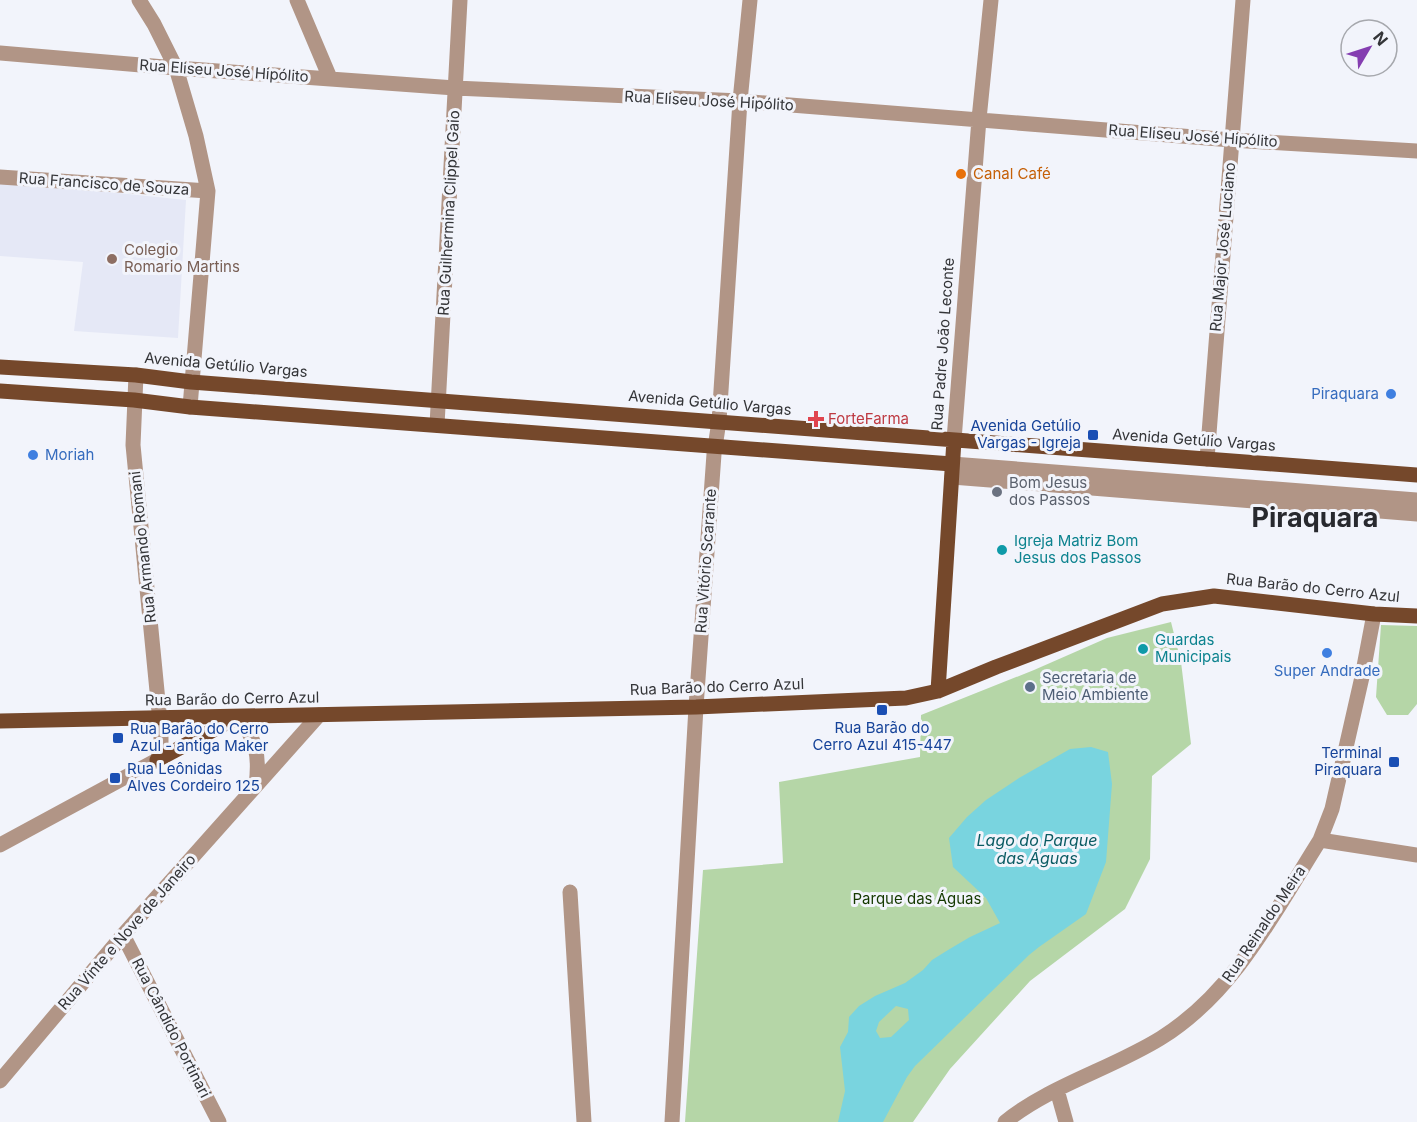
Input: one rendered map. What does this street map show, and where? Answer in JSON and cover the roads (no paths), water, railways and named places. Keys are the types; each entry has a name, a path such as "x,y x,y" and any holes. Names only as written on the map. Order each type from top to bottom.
{"main road":[{"name":"Avenida Getúlio Vargas","path":"0,367 136,375 191,382 1417,475"},
{"path":"0,392 134,400 716,446 952,470"},
{"name":"Rua Padre João Leconte","path":"938,691 954,440"},
{"name":"Rua Barão do Cerro Azul","path":"0,721 696,707 906,698 938,691 1162,604 1214,596 1374,615 1417,616"},
{"path":"158,760 239,717"}],"street":[{"path":"139,0 176,68 196,136 208,191 190,406"},
{"path":"297,0 330,78"},
{"name":"Rua Guilhermina Clippel Gaio","path":"437,425 460,0"},
{"name":"Rua Vitório Scarante","path":"672,1122 696,707 719,421 740,101 750,0"},
{"name":"Rua Padre João Leconte","path":"954,440 979,119 991,0"},
{"name":"Rua Major José Luciano","path":"1207,459 1243,0"},
{"name":"Rua Eliseu José Hipólito","path":"0,53 455,88 740,101 1232,140 1417,151"},
{"name":"Rua Francisco de Souza","path":"0,177 208,191"},
{"name":"Rua Armando Romani","path":"136,375 133,445 161,732 158,760"},
{"path":"952,470 1417,500"},
{"path":"952,470 1417,514"},
{"name":"Rua Reinaldo Meira","path":"1005,1122 1035,1101 1159,1039 1178,1027 1198,1011 1240,965 1320,840 1332,808 1374,615"},
{"name":"Rua Vinte e Nove de Janeiro","path":"0,1082 123,935 319,715"},
{"path":"239,717 256,749 258,767 256,785"},
{"path":"0,845 158,760"},
{"path":"1320,840 1417,855"},
{"path":"570,892 584,1122"},
{"name":"Rua Cândido Portinari","path":"123,935 219,1122"},
{"path":"1057,1090 1066,1122"}],"water":[{"name":"Lago do Parque das Águas","path":"1091,747 1108,752 1112,784 1106,862 1086,914 1029,955 915,1066 883,1122 838,1122 845,1091 840,1047 848,1032 849,1017 859,1006 905,983 932,960 948,950 1000,923 986,898 953,867 949,838 986,800 1070,749","holes":["896,1006 908,1009 909,1020 891,1037 880,1038 876,1031 879,1022"]}],"place":[{"name":"Canal Café","path":"961,174"},
{"name":"Colegio Romario Martins","path":"112,259"},
{"name":"Piraquara","path":"1391,394"},
{"name":"ForteFarma","path":"816,419"},
{"name":"Avenida Getúlio Vargas - Igreja","path":"1093,435"},
{"name":"Moriah","path":"33,455"},
{"name":"Bom Jesus dos Passos","path":"997,492"},
{"name":"Igreja Matriz Bom Jesus dos Passos","path":"1002,550"},
{"name":"Guardas Municipais","path":"1143,649"},
{"name":"Super Andrade","path":"1327,653"},
{"name":"Secretaria de Meio Ambiente","path":"1030,687"},
{"name":"Rua Barão do Cerro Azul 415-447","path":"882,710"},
{"name":"Rua Barão do Cerro Azul - antiga Maker","path":"118,738"},
{"name":"Terminal Piraquara","path":"1394,762"},
{"name":"Rua Leônidas Alves Cordeiro 125","path":"115,778"}],"district":[{"name":"Piraquara","path":"1315,518"}],"park label":[{"name":"Parque das Águas","path":"917,899"}]}
